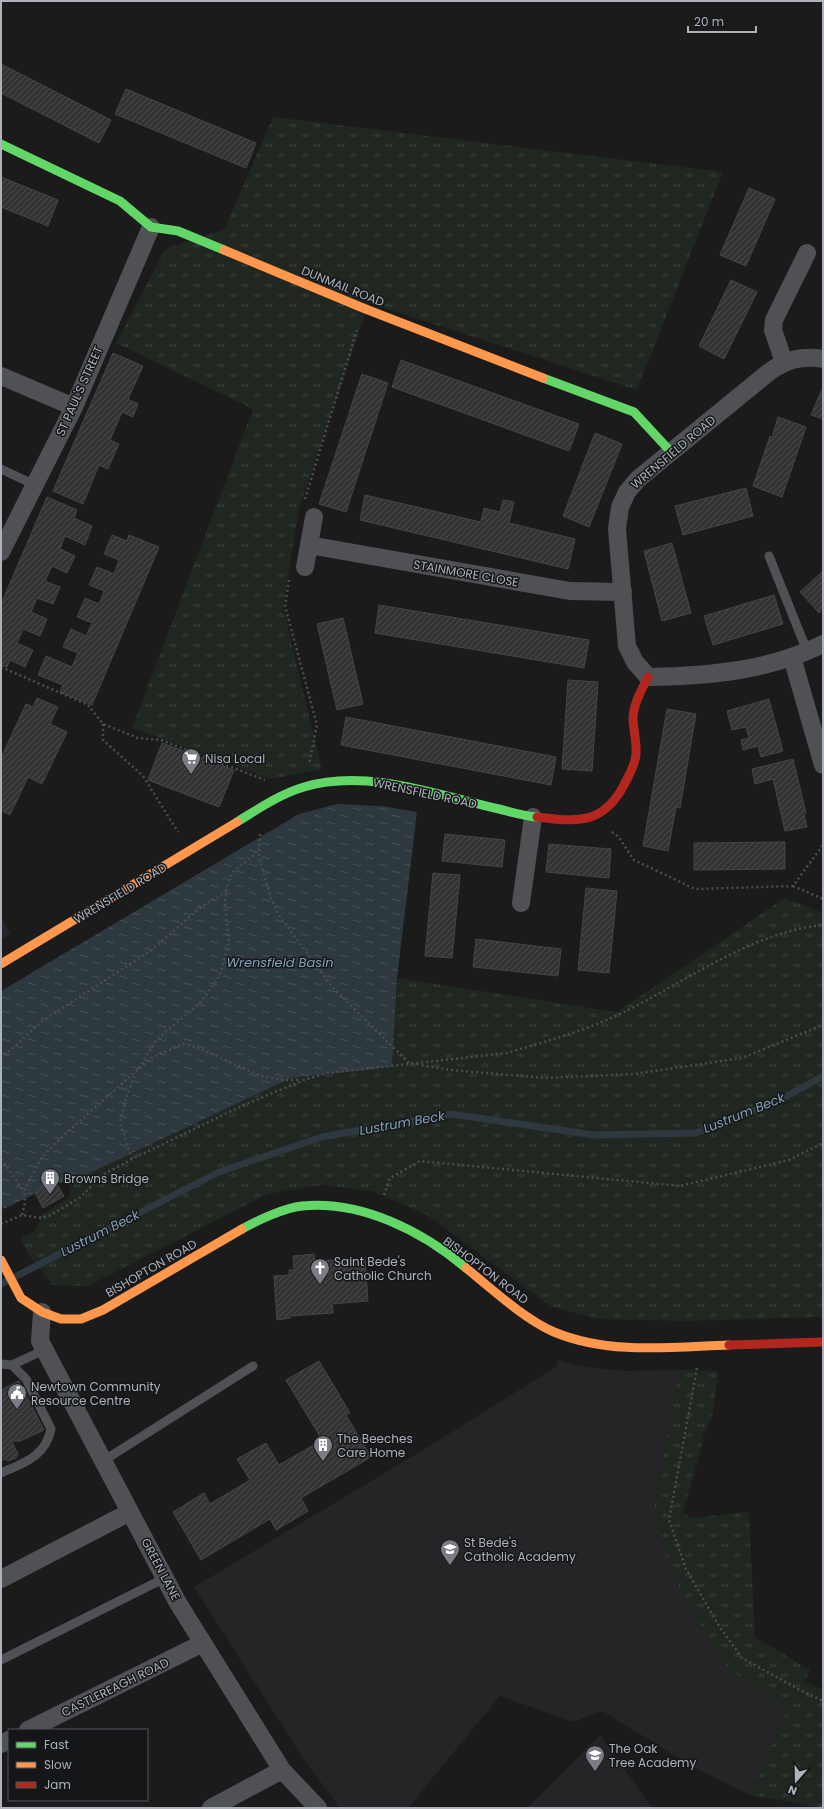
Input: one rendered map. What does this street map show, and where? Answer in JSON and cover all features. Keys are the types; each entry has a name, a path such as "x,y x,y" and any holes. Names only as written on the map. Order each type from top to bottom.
{"street":[{"path":"1,144 120,201 151,227"},
{"name":"ST PAUL'S STREET","path":"1,552 74,407 151,227"},
{"name":"DUNMAIL ROAD","path":"151,227 178,230 364,308 489,358 629,409 640,417 672,453"},
{"path":"784,362 773,330 774,320 807,253"},
{"name":"WRENSFIELD ROAD","path":"1,964 280,796 304,787 334,782 362,780 388,783 533,817 568,822 590,818 606,810 617,799 634,766 636,753 633,717 635,706 648,677 635,662 627,646 617,529 620,507 627,492 638,479 672,453 769,372 784,362 800,358 823,359"},
{"path":"1,376 74,407"},
{"path":"305,567 314,517"},
{"name":"STAINMORE CLOSE","path":"309,545 570,591 623,592"},
{"path":"648,677 692,676 742,670 767,665 807,650 823,765"},
{"path":"520,903 533,817"},
{"name":"BISHOPTON ROAD","path":"2,1261 21,1298 42,1312 61,1319 81,1319 103,1310 259,1219 301,1206 337,1206 377,1216 410,1231 447,1252 516,1309 554,1332 600,1346 650,1348 823,1342"},
{"name":"GREEN LANE","path":"42,1312 40,1340 44,1350 165,1578 203,1643 282,1770 318,1808"},
{"path":"1,1580 130,1512"},
{"name":"CASTLEREAGH ROAD","path":"30,1729 203,1643"},
{"path":"211,1808 282,1770"}],"lane":[{"path":"1,469 35,485"},
{"path":"769,556 807,650"},
{"path":"1,1364 12,1365 44,1350"},
{"path":"1,1473 32,1459 39,1454 49,1437 50,1429 26,1379 12,1365"},
{"path":"103,1461 253,1366"},
{"path":"1,1660 165,1578"}],"path":[{"path":"1,667 88,705 103,724 138,738 162,740 266,781 280,796"},
{"path":"103,724 103,740 144,776 190,851"},
{"path":"250,814 260,835 258,849 259,858 271,898 278,914 333,988 409,1063 451,1070 545,1078 634,1074 742,1058 823,1025"},
{"path":"590,818 618,836 634,860 695,888 793,886 823,899"},
{"path":"793,886 823,845"},
{"path":"132,1160 120,1122 126,1098 136,1073 156,1040 199,1004 208,994 221,971 229,942 226,892 234,872 254,855 258,849"},
{"path":"1,1059 42,1021 149,952 201,907 226,892"},
{"path":"1,1224 22,1214 41,1218 50,1216 81,1197 101,1176 244,1104 304,1080 327,1073 507,1052 538,1044 602,1022 625,1012 747,947 797,929 823,925"},
{"path":"24,1191 42,1157 64,1135 136,1073 151,1058 183,1044 196,1047 259,1075 280,1080 304,1080"},
{"path":"377,1216 390,1178 420,1161 680,1186 789,1160 823,1143"},
{"path":"1,1159 24,1191 25,1203 22,1214"},
{"path":"701,1346 669,1520 681,1555 686,1569 719,1626 742,1658 823,1701"}],"shaded area":[{"path":"1,917 11,934 1,940"},
{"name":"St Bede's Catholic Academy","path":"558,1360 574,1365 625,1371 679,1370 654,1509 727,1668 789,1708 750,1795 697,1769 602,1711 573,1722 500,1696 408,1808 340,1808 304,1760 194,1587 413,1456 556,1367"},
{"name":"The Oak Tree Academy","path":"600,1735 652,1808 527,1808"}],"green space":[{"path":"273,117 723,172 637,390 369,303 299,508 283,608 322,769 271,779 132,728 253,409 116,343 165,249 224,230"},
{"path":"785,898 823,913 823,1317 686,1321 598,1319 550,1306 427,1215 372,1191 322,1185 267,1194 88,1286 53,1285 28,1254 21,1238 35,1231 42,1215 70,1197 71,1182 291,1078 392,1067 397,978 617,1012"},
{"path":"679,1370 718,1371 713,1413 703,1438 683,1513 691,1518 749,1512 755,1637 810,1670 805,1682 823,1689 823,1808 750,1795 788,1708 727,1668 684,1598 662,1545 654,1509"}],"water":[{"name":"Wrensfield Basin","path":"337,804 381,806 417,812 397,978 392,1067 291,1078 71,1182 56,1183 4,1209 1,1203 1,991 299,814"}],"building":[{"path":"1,64 111,120 99,143 1,93"},
{"path":"126,89 256,143 246,168 115,114"},
{"path":"1,177 58,200 48,226 1,207"},
{"path":"749,188 775,199 746,266 720,255"},
{"path":"731,280 757,292 724,359 699,346"},
{"path":"113,353 143,366 128,399 138,404 133,417 122,412 110,440 119,444 108,469 99,465 83,504 53,491"},
{"path":"401,360 579,424 569,451 392,387"},
{"path":"362,374 388,383 346,512 319,504"},
{"path":"823,387 823,419 811,415"},
{"path":"778,417 806,427 782,497 753,486"},
{"path":"595,433 622,444 589,527 563,516"},
{"path":"746,488 753,516 683,535 675,506"},
{"path":"365,495 481,522 484,508 500,512 503,500 514,502 509,523 575,539 568,569 360,520"},
{"path":"47,497 77,510 74,518 92,526 85,545 65,536 60,549 75,556 67,573 52,566 45,581 60,587 53,604 37,598 31,612 47,619 40,636 23,629 17,643 33,650 25,667 10,660 7,667 1,665 1,604"},
{"path":"112,535 127,541 129,535 159,547 92,705 60,692 63,685 38,675 46,656 72,667 78,653 63,647 71,629 86,636 92,623 77,617 85,598 99,604 104,591 89,585 97,567 114,574 119,560 104,554"},
{"path":"672,543 691,613 662,621 644,551"},
{"path":"823,571 823,609 819,613 800,592"},
{"path":"774,595 783,624 713,645 704,616"},
{"path":"379,605 589,640 584,668 375,633"},
{"path":"343,618 363,704 337,710 317,624"},
{"path":"568,680 598,682 592,771 562,769"},
{"path":"37,698 58,707 50,724 67,732 42,784 28,777 10,815 1,810 1,758 26,704 33,707"},
{"path":"769,699 783,751 761,757 758,746 743,750 741,740 749,738 746,727 732,730 727,711"},
{"path":"667,709 696,714 680,808 676,807 668,851 643,846"},
{"path":"346,717 556,757 551,785 341,745"},
{"name":"Nisa Local","path":"162,743 234,770 219,807 148,780"},
{"path":"793,759 806,813 804,814 807,827 785,831 773,779 755,784 752,769"},
{"path":"445,834 505,840 502,867 442,861"},
{"path":"785,842 785,869 694,870 694,843"},
{"path":"549,844 611,849 609,878 546,872"},
{"path":"433,873 460,875 452,958 425,956"},
{"path":"586,888 617,891 609,973 578,970"},
{"path":"476,939 561,949 558,976 473,967"},
{"name":"Browns Bridge","path":"56,1183 64,1196 43,1208 35,1193"},
{"path":"314,1254 315,1261 365,1258 368,1301 332,1304 333,1313 290,1316 290,1318 277,1320 274,1276 289,1275 289,1270 294,1270 293,1256"},
{"name":"The Beeches Care Home","path":"319,1361 350,1413 346,1415 371,1457 301,1498 308,1511 276,1530 270,1519 201,1560 173,1512 204,1493 210,1504 250,1480 237,1459 266,1443 279,1465 322,1440 286,1380"},
{"name":"Newtown Community Resource Centre","path":"19,1381 44,1430 18,1442 17,1440 12,1442 18,1454 16,1458 8,1461 5,1459 1,1461 1,1390"}],"waterway":[{"name":"Lustrum Beck","path":"1,1284 219,1172 322,1137 451,1114 594,1135 696,1133 776,1102 823,1076"}],"traffic: fast":[{"path":"1,144 120,201 151,227 178,231 224,250"},
{"path":"543,378 634,412 672,453"},
{"path":"237,822 269,802 295,790 328,782 352,780 402,786 518,814 537,817"},
{"path":"242,1229 271,1215 295,1207 324,1205 346,1208 368,1213 390,1221 430,1242 449,1254 466,1268"}],"traffic: slow":[{"path":"224,250 363,308 543,378"},
{"path":"1,964 237,822"},
{"path":"1,1260 21,1298 42,1312 61,1319 81,1319 103,1310 242,1229"},
{"path":"466,1268 520,1312 554,1332 575,1339 596,1344 640,1348 729,1345"}],"traffic: jam":[{"path":"537,817 565,820 588,818 607,808 616,798 632,770 636,754 633,717 639,696 648,677"},
{"path":"729,1345 823,1342"}],"place":[{"name":"Nisa Local","path":"191,775"},
{"name":"Browns Bridge","path":"50,1195"},
{"name":"Saint Bede's Catholic Church","path":"320,1285"},
{"name":"Newtown Community Resource Centre","path":"17,1410"},
{"name":"The Beeches Care Home","path":"323,1462"},
{"name":"St Bede's Catholic Academy","path":"450,1566"},
{"name":"The Oak Tree Academy","path":"595,1772"}]}
